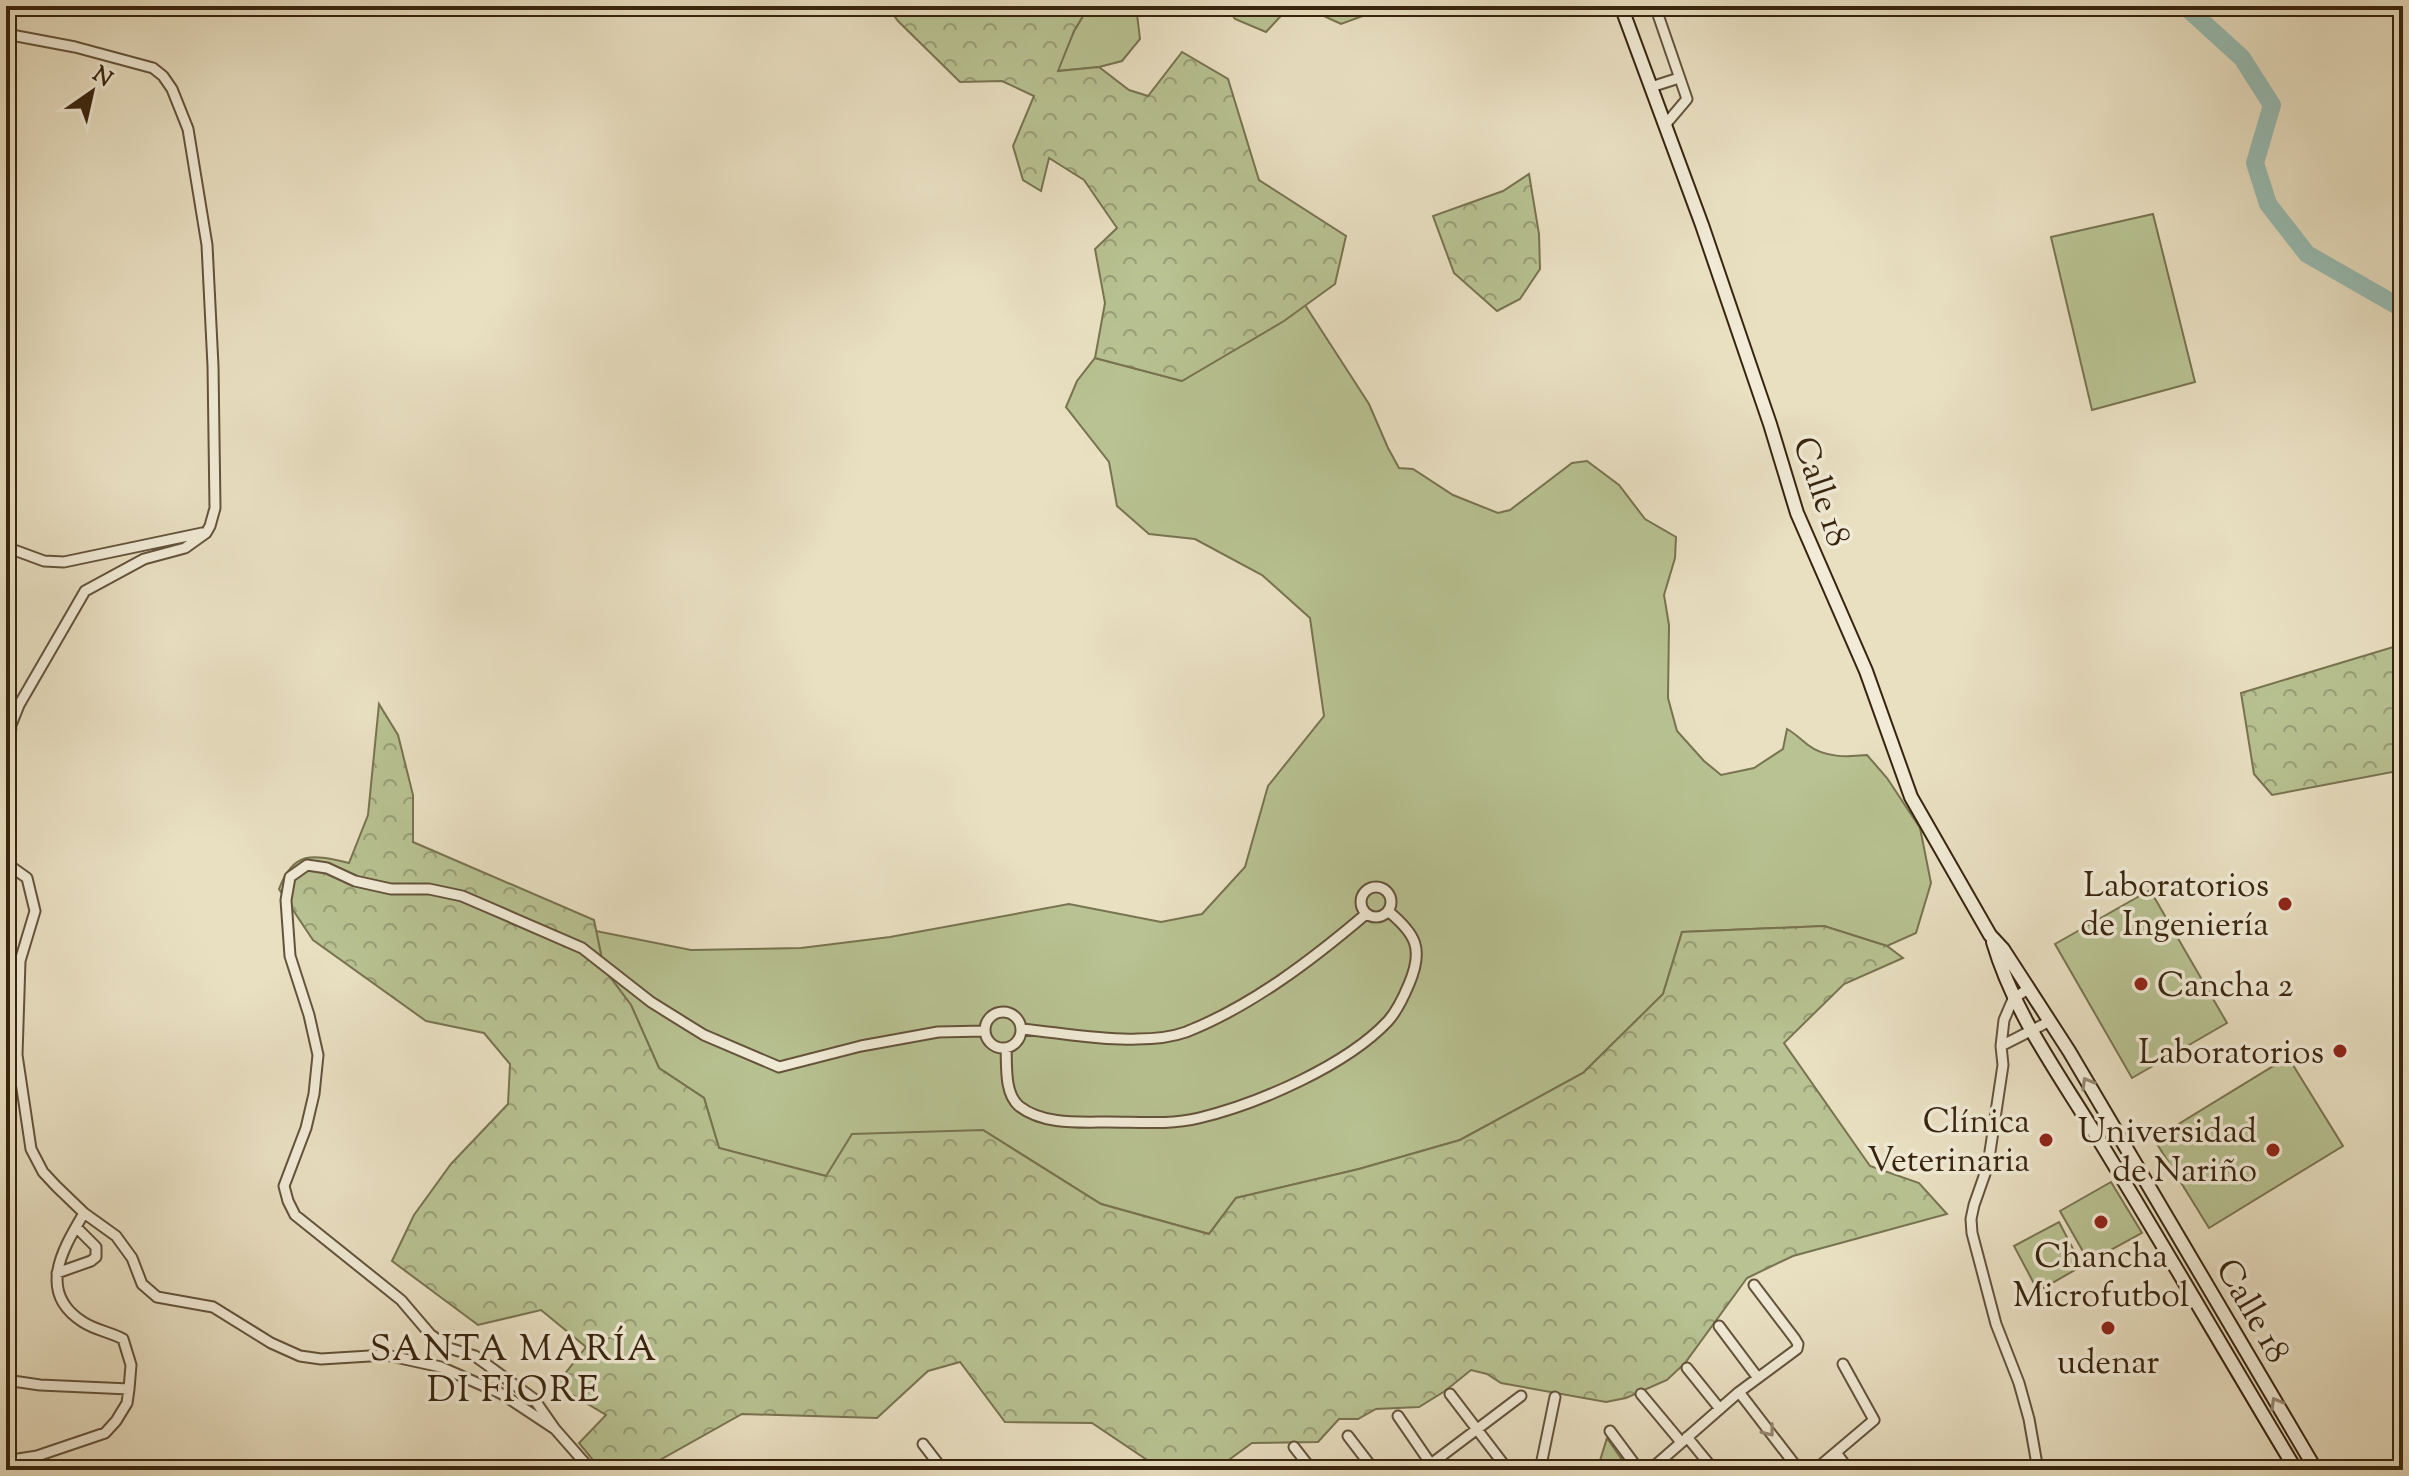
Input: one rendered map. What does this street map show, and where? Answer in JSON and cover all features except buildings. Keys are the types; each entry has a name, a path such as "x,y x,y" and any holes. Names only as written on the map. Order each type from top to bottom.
{"main road":[{"name":"Calle 18","path":"1621,6 1702,225 1797,513 1866,671 1911,797 1990,935 2050,1021 2316,1470"},
{"name":"Calle 18","path":"1990,935 2013,999 2030,1030 2101,1142 2292,1469"}],"street":[{"path":"1655,6 1687,99 1665,125"},
{"path":"6,34 75,47 153,68 172,89 188,129 207,245 215,508 206,533 185,548 144,559 85,591 19,705 11,725 10,739 6,742"},
{"path":"1651,87 1679,78"},
{"path":"6,547 44,561 64,562 206,533"},
{"path":"6,863 27,878 35,911 20,961 17,1055 31,1149 43,1172 84,1213 116,1236 132,1258 142,1284 157,1297 213,1307 271,1343 300,1356 321,1359 386,1355 441,1367 502,1394 555,1429"},
{"path":"591,1469 555,1429 539,1403 475,1356 449,1348 430,1334 401,1300 295,1215 284,1186 309,1116 318,1055 290,956 286,900 290,877 307,865 327,868 355,881 391,889 429,889 462,896 582,948 651,1002 704,1035 779,1067 861,1046 938,1032 985,1031"},
{"path":"1366,914 1361,905 1362,896 1373,887 1383,889 1390,896 1388,911"},
{"path":"1021,1029 1136,1040 1183,1033 1224,1015 1283,977 1366,914 1380,916 1388,911"},
{"path":"1006,1048 1009,1090 1018,1105 1048,1119 1140,1123 1197,1118 1228,1109 1313,1076 1347,1054 1389,1020 1416,969 1417,945 1404,924 1388,911"},
{"path":"2029,988 2013,999 2004,1020 2001,1046 2003,1065 1988,1165 1971,1219 1996,1324 2029,1419 2038,1470"},
{"path":"1002,1013 1016,1019 1021,1029 1017,1041 1006,1048 990,1042 985,1031 992,1016 1002,1013"},
{"path":"2001,1046 2050,1021"},
{"path":"6,1461 37,1456 105,1433 127,1403 131,1365 123,1339 92,1327 71,1313 59,1294 57,1273 63,1251 84,1213"},
{"path":"57,1273 96,1257 96,1247 76,1227"},
{"path":"1654,1469 1739,1392 1797,1349 1798,1344 1754,1285"},
{"path":"1719,1326 1758,1378"},
{"path":"1815,1470 1874,1420 1843,1364"},
{"path":"1687,1368 1720,1409"},
{"path":"6,1380 129,1389"},
{"path":"1739,1392 1799,1470"},
{"path":"1450,1394 1508,1470"},
{"path":"1641,1394 1714,1470"},
{"path":"1398,1416 1429,1468 1521,1396"},
{"path":"1540,1470 1555,1397"},
{"path":"1610,1431 1639,1470"},
{"path":"1348,1436 1374,1470"},
{"path":"923,1444 943,1470"},
{"path":"1294,1447 1312,1470"},
{"path":"1837,1454 1849,1470"},
{"path":"22,1470 37,1456"}],"green space":[{"path":"887,6 1089,6 1074,31 1058,71 1099,67 1129,90 1148,96 1182,52 1228,79 1259,180 1346,236 1335,284 1284,321 1182,381 1095,358 1105,303 1095,249 1117,228 1084,180 1049,158 1041,191 1023,180 1013,146 1034,96 1002,81 960,82 898,21"},
{"path":"1089,6 1136,6 1140,39 1122,61 1099,67 1057,71 1074,31"},
{"path":"1226,6 1290,6 1266,32 1235,19"},
{"path":"1302,6 1421,6 1419,15 1368,14 1341,24"},
{"path":"1529,174 1539,234 1540,269 1520,299 1497,311 1454,273 1433,216 1503,191"},
{"path":"2153,214 2195,382 2092,410 2051,237"},
{"path":"1305,305 1369,404 1399,468 1413,469 1453,495 1498,513 1510,510 1572,463 1587,461 1619,485 1645,519 1676,537 1675,558 1664,595 1669,625 1668,698 1677,731 1721,775 1754,768 1783,749 1787,729 1822,752 1844,756 1867,755 1887,778 1920,828 1931,883 1916,933 1887,946 1824,926 1682,932 1663,994 1583,1073 1460,1140 1359,1169 1236,1198 1209,1234 1101,1204 983,1130 826,1176 719,1148 704,1098 659,1068 631,1005 604,969 596,931 691,950 801,948 890,937 1069,904 1161,922 1202,914 1245,867 1268,786 1324,716 1310,618 1262,575 1195,539 1149,534 1117,506 1109,462 1066,407 1077,381 1095,358 1182,381"},
{"path":"2403,644 2403,770 2272,795 2254,774 2241,693"},
{"path":"379,704 398,735 413,795 413,842 594,920 604,969 631,1005 659,1068 704,1098 719,1148 826,1176 852,1134 983,1130 1101,1204 1209,1234 1236,1198 1359,1169 1460,1140 1583,1073 1663,994 1682,932 1824,926 1887,946 1903,958 1844,984 1784,1043 1870,1166 1919,1183 1947,1214 1793,1256 1747,1278 1685,1363 1667,1380 1626,1398 1606,1402 1501,1383 1487,1374 1471,1370 1419,1407 1376,1409 1358,1419 1339,1419 1318,1442 1252,1443 1215,1470 1162,1470 1092,1423 1005,1422 960,1362 928,1371 877,1418 742,1414 642,1470 601,1470 579,1443 606,1415 556,1385 586,1347 541,1310 478,1325 392,1261 414,1215 451,1164 508,1104 510,1064 484,1033 426,1021 313,940 279,889 291,867 306,858 349,863 368,815"},
{"name":"Cancha 2","path":"2150,890 2227,1023 2132,1078 2055,944"},
{"path":"2288,1057 2343,1146 2209,1228 2154,1139"},
{"name":"Chancha Microfutbol","path":"2111,1182 2142,1233 2089,1262 2060,1211"},
{"path":"2059,1222 2082,1266 2038,1291 2014,1246"},
{"path":"1607,1438 1629,1470 1597,1470"}],"waterway":[{"path":"2185,6 2242,58 2272,105 2255,163 2268,204 2307,254 2403,309"}],"place":[{"name":"Laboratorios de Ingeniería","path":"2285,904"},
{"name":"Cancha 2","path":"2141,984"},
{"name":"Laboratorios","path":"2340,1051"},
{"name":"Clínica Veterinaria","path":"2046,1140"},
{"name":"Universidad de Nariño","path":"2273,1150"},
{"name":"Chancha Microfutbol","path":"2101,1222"},
{"name":"udenar","path":"2108,1328"}],"district":[{"name":"SANTA MARÍA DI FIORE","path":"514,1368"}]}
